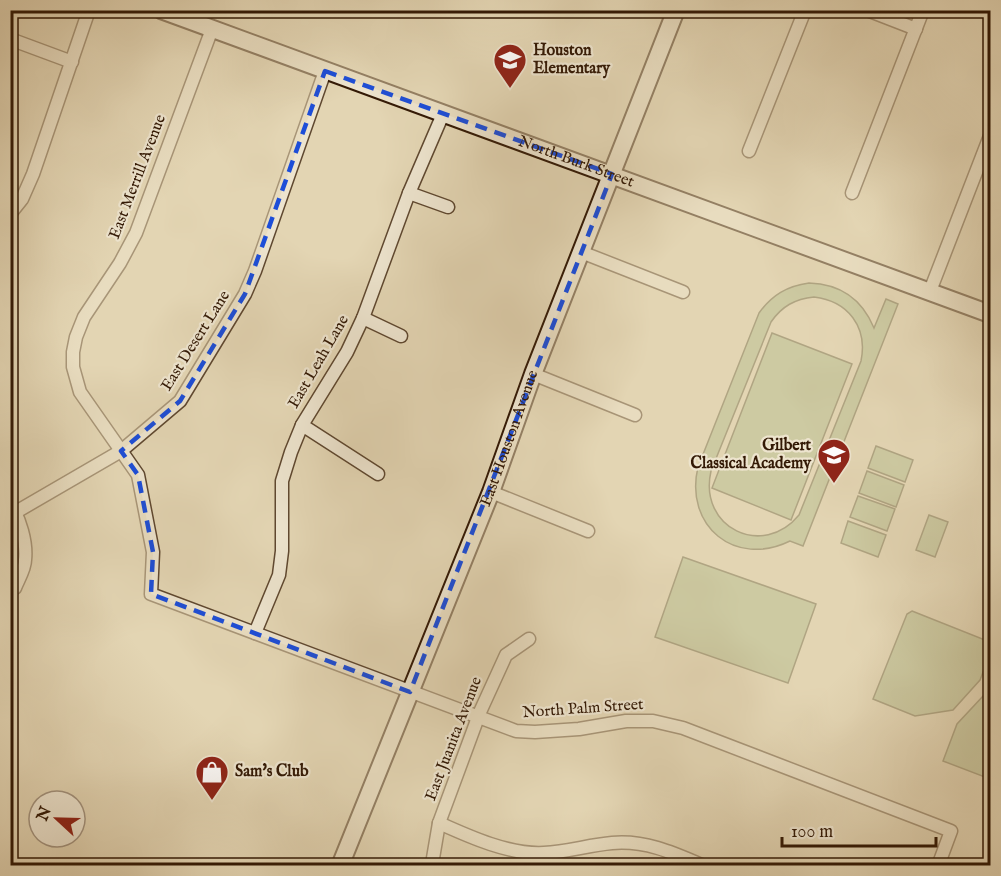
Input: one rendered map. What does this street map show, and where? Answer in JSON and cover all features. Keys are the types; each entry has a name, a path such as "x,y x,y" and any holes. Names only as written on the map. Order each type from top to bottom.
{"street":[{"path":"10,214 22,199 33,174 89,10"},
{"name":"North Burk Street","path":"161,10 990,314"},
{"name":"East Houston Avenue","path":"340,866 491,492 533,374 676,10"},
{"path":"749,150 805,10"},
{"path":"867,10 916,29"},
{"path":"852,193 923,10"},
{"name":"East Merrill Avenue","path":"151,594 153,552 138,474 80,392 73,367 74,344 84,317 120,263 136,233 212,29"},
{"path":"10,39 72,62"},
{"name":"East Desert Lane","path":"15,588 26,562 24,540 13,507 121,451 180,401 244,294 255,271 325,71"},
{"name":"East Leah Lane","path":"255,633 279,575 282,551 282,481 302,425 347,352 363,318 409,193 443,114"},
{"path":"930,291 990,136"},
{"path":"409,193 448,207"},
{"path":"581,252 683,292"},
{"path":"363,318 401,336"},
{"path":"533,374 635,415"},
{"path":"302,425 378,474"},
{"path":"491,492 588,531"},
{"name":"North Palm Street","path":"151,594 516,731 579,729 626,721 652,721 683,728 951,831 938,866"},
{"name":"East Juanita Avenue","path":"432,864 439,824 479,717 506,655 529,639"},
{"path":"439,824 508,849 543,854 611,843 634,842 658,847 704,866"}],"highlighted area":[{"path":"325,71 612,174 410,692 151,594 153,552 138,475 121,451 180,401 245,294"}],"green space":[{"path":"801,284 831,286 849,295 857,301 874,328 886,299 898,304 803,546 790,541 770,548 750,549 733,545 718,536 706,523 699,507 696,488 698,467 759,313 781,292","holes":["814,297 837,304 853,318 861,337 861,361 799,515 784,528 768,535 752,535 737,531 724,522 714,508 710,491 711,471 771,322 784,308 795,302"]},
{"path":"772,333 852,364 791,520 712,488"},
{"path":"876,446 913,460 905,482 868,468"},
{"path":"867,471 904,485 896,507 859,493"},
{"path":"858,496 895,509 887,531 850,517"},
{"path":"929,515 948,522 935,557 916,550"},
{"path":"848,521 886,535 878,557 841,543"},
{"path":"683,557 816,604 788,683 655,637"},
{"path":"912,611 990,642 990,654 980,680 953,710 915,716 873,699 907,614"},
{"path":"990,693 990,779 943,761 957,724 985,694"}],"place":[{"name":"Houston Elementary","path":"510,89"},
{"name":"Gilbert Classical Academy","path":"834,484"},
{"name":"Sam's Club","path":"212,801"}]}
